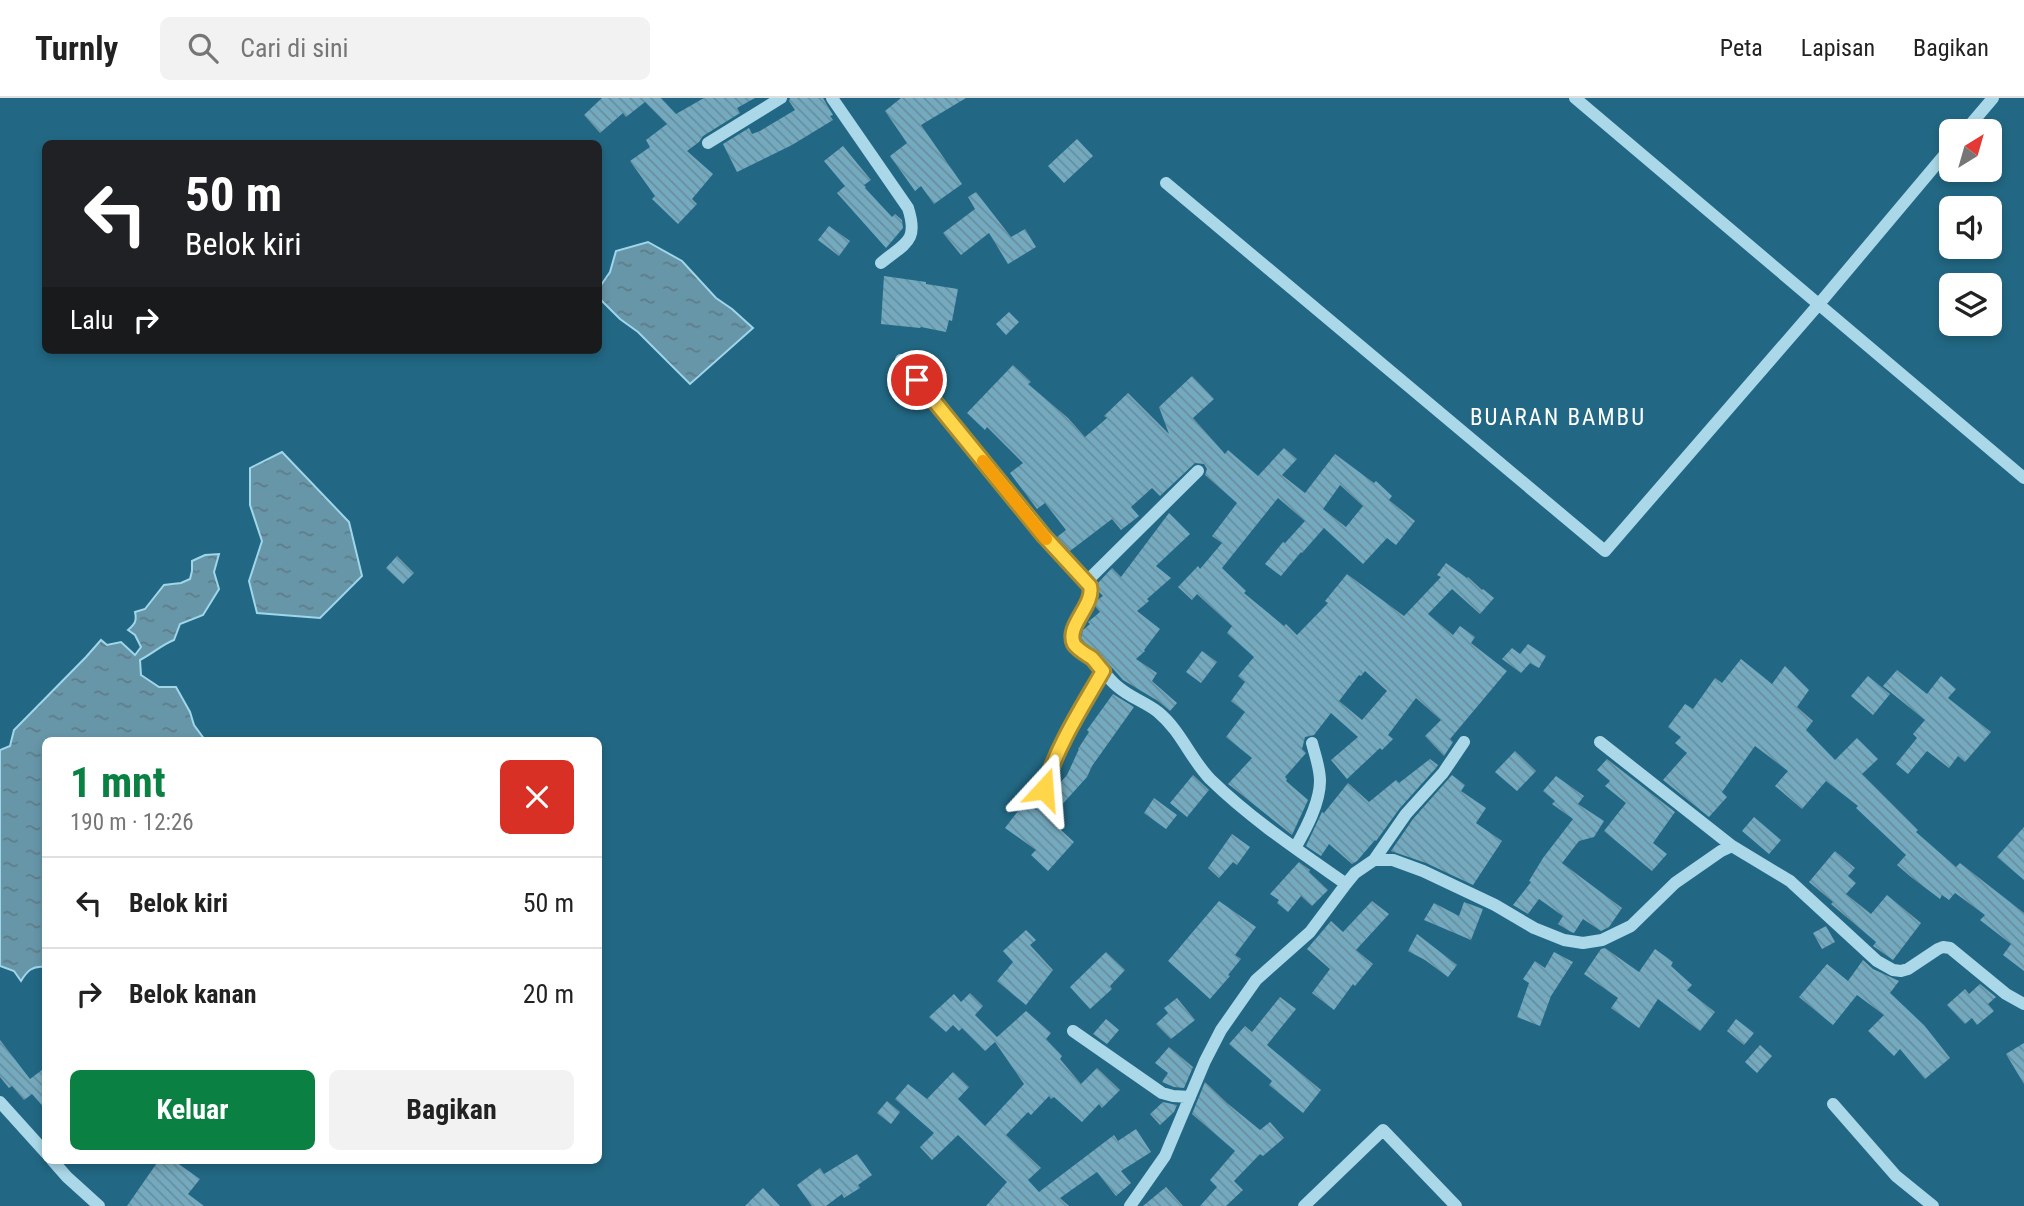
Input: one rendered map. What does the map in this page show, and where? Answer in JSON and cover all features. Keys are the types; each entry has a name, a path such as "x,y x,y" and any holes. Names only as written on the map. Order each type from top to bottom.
{"street":[{"path":"708,144 781,98"},
{"path":"832,98 908,208 913,223 913,233 909,240 881,263"},
{"path":"1575,98 2024,478"},
{"path":"1975,119 1993,98"},
{"path":"1166,183 1605,551 1939,161"},
{"path":"901,360 1044,536 1090,586 1092,592 1072,638 1075,646 1093,660 1117,687 1156,710 1175,729 1210,779 1273,833 1346,884"},
{"path":"1086,582 1198,471"},
{"path":"1044,789 1061,744 1103,671"},
{"path":"1130,1206 1165,1156 1221,1030 1256,980 1310,932 1355,873 1374,860 1406,814 1443,773 1464,742"},
{"path":"1600,742 1732,846 1790,881 1877,961 1893,970 1908,969 1938,949 1950,948 2006,994 2024,1004"},
{"path":"1295,848 1319,792 1320,780 1312,743"},
{"path":"1374,860 1393,860 1423,871 1495,905 1534,928 1564,940 1583,943 1602,940 1632,926 1652,903 1675,883 1732,846"},
{"path":"1073,1031 1163,1093 1191,1097"},
{"path":"0,1102 42,1149"},
{"path":"1833,1104 1896,1176 1933,1206"},
{"path":"1304,1206 1383,1130 1456,1206"},
{"path":"56,1164 99,1206"}],"water":[{"path":"648,242 682,261 716,298 753,328 690,384 638,332 602,301 602,284 610,272 616,251"},
{"path":"282,452 349,522 362,576 320,618 257,613 249,581 262,541 250,505 250,468"},
{"path":"219,554 214,572 219,589 203,615 180,624 174,640 140,660 141,675 159,687 176,687 203,737 42,737 42,967 31,969 21,981 14,971 0,966 0,750 10,746 14,730 101,640 107,645 121,642 135,655 141,647 135,635 128,630 135,622 135,612 145,609 164,585 190,579 192,561 205,555"}],"building":[{"path":"602,98 661,98 676,114 704,98 755,98 737,108 740,113 703,136 687,151 713,174 692,199 697,204 678,224 652,199 655,196 630,161 650,147 646,140 667,124 645,102 626,117 623,113 600,133 584,115"},
{"path":"790,98 823,98 833,120 792,145 737,172 723,144 749,128 752,134 760,131 795,110"},
{"path":"901,98 966,98 921,125 962,184 934,204 921,186 915,191 890,156 907,143 885,111"},
{"path":"1077,139 1093,156 1064,183 1048,166"},
{"path":"843,146 871,180 864,185 865,188 892,217 895,214 902,220 903,228 886,248 837,193 845,186 824,161"},
{"path":"976,192 1011,237 1025,229 1036,247 1008,264 989,233 961,255 943,233 975,209 968,197"},
{"path":"829,226 850,241 839,256 818,240"},
{"path":"884,276 958,289 952,321 949,320 946,332 881,324"},
{"path":"1009,312 1019,322 1006,335 996,324"},
{"path":"1013,365 1031,382 1028,384 1068,418 1085,437 1107,418 1104,416 1128,393 1169,434 1159,407 1192,376 1214,399 1193,418 1225,454 1228,450 1258,476 1284,448 1297,459 1282,475 1305,493 1335,454 1374,483 1376,481 1392,496 1389,500 1415,521 1396,545 1387,538 1363,564 1324,528 1281,576 1265,564 1305,521 1278,498 1222,568 1246,591 1244,593 1297,635 1328,603 1325,601 1347,574 1404,616 1441,577 1437,575 1446,563 1494,598 1480,614 1452,589 1428,614 1453,635 1460,626 1475,637 1471,643 1507,671 1450,739 1453,742 1444,756 1425,736 1441,720 1416,698 1388,735 1393,739 1347,779 1331,760 1358,737 1331,713 1314,735 1305,737 1302,749 1306,753 1285,777 1286,781 1308,800 1292,835 1228,784 1252,758 1226,737 1245,712 1231,701 1245,682 1238,676 1254,657 1227,633 1232,626 1197,594 1192,600 1178,587 1198,566 1200,569 1222,543 1212,536 1237,503 1205,475 1207,469 1204,464 1195,463 1160,496 1152,488 1131,507 1139,516 1121,530 1112,519 1070,551 1057,537 1066,530 1045,503 1037,509 1010,473 1023,463 987,427 985,430 967,413","holes":["1340,485 1363,506 1346,527 1323,509","1365,671 1387,691 1362,720 1339,701"]},
{"path":"1169,513 1190,534 1156,566 1171,578 1137,611 1160,629 1136,659 1157,673 1152,681 1177,703 1170,711 1123,680 1098,652 1081,638 1083,630 1090,624 1088,622 1100,612 1095,606 1097,600 1103,596 1099,592 1098,583 1112,568 1121,577"},
{"path":"397,556 414,573 403,584 386,568"},
{"path":"1528,644 1546,656 1539,668 1530,663 1521,673 1502,659 1512,648 1520,654"},
{"path":"1202,651 1217,662 1201,683 1186,672"},
{"path":"1741,659 1772,684 1785,666 1809,690 1797,707 1813,721 1806,730 1835,760 1857,738 1878,759 1862,774 1918,830 1916,832 1956,867 1960,863 2024,913 2024,971 2003,955 2011,944 1980,920 1985,915 1955,893 1949,900 1942,895 1940,899 1911,877 1897,865 1906,855 1856,808 1858,806 1826,781 1802,809 1775,786 1788,771 1755,746 1722,792 1727,797 1709,817 1663,780 1687,753 1675,743 1681,737 1668,727 1685,704 1693,709 1715,678 1722,683"},
{"path":"1897,670 1927,694 1941,676 1956,689 1948,698 1991,732 1965,762 1958,756 1949,768 1927,751 1908,774 1896,764 1917,738 1913,734 1925,720 1883,686"},
{"path":"1868,676 1890,694 1873,715 1851,696"},
{"path":"1113,694 1134,707 1087,777 1049,819 1074,842 1048,871 1031,855 1036,850 1005,828 1025,802 1036,810 1067,775 1089,732 1087,730"},
{"path":"1515,751 1536,771 1517,791 1495,772"},
{"path":"1430,759 1438,765 1436,768 1357,861 1352,864 1329,844 1321,856 1306,846 1322,812 1324,813 1348,783 1369,802 1396,780 1399,783"},
{"path":"1607,759 1675,812 1653,843 1667,854 1652,871 1604,831 1626,803 1605,786 1610,781 1597,770"},
{"path":"1193,775 1209,790 1187,817 1170,803"},
{"path":"1452,775 1465,785 1461,791 1486,808 1476,823 1502,841 1473,885 1426,863 1391,851 1413,819"},
{"path":"1556,776 1584,796 1578,804 1604,821 1594,837 1579,841 1562,863 1622,908 1609,927 1601,931 1583,919 1574,933 1571,932 1558,924 1563,916 1539,899 1528,914 1513,905 1531,882 1529,881 1543,858 1573,819 1552,804 1555,801 1543,791"},
{"path":"1154,798 1177,815 1166,829 1144,813"},
{"path":"1754,817 1781,840 1769,854 1742,831"},
{"path":"2024,827 2024,880 1997,857"},
{"path":"1232,834 1250,847 1237,865 1233,862 1219,878 1208,868"},
{"path":"1835,851 1855,868 1848,876 1856,883 1846,894 1871,914 1887,895 1921,923 1893,960 1873,946 1876,942 1809,882"},
{"path":"1299,862 1328,890 1312,906 1301,896 1288,912 1277,903 1279,900 1270,894"},
{"path":"1219,901 1256,927 1235,955 1241,959 1210,999 1168,961"},
{"path":"1372,901 1389,914 1356,950 1373,964 1355,986 1353,984 1334,1010 1312,993 1330,969 1307,949 1331,921 1343,932"},
{"path":"1464,902 1483,909 1471,940 1424,920 1434,903 1459,916"},
{"path":"1826,926 1835,942 1822,949 1813,933"},
{"path":"1026,930 1036,940 1030,945 1053,970 1026,1005 997,981 1013,962 1003,951"},
{"path":"1417,934 1457,965 1448,977 1408,951"},
{"path":"1605,948 1639,972 1655,949 1673,962 1671,966 1692,985 1687,990 1715,1012 1700,1031 1658,999 1639,1028 1611,1008 1618,998 1584,974 1601,949"},
{"path":"1106,952 1125,970 1110,986 1112,989 1090,1009 1070,987"},
{"path":"1554,952 1573,962 1551,996 1540,1026 1517,1017 1529,983 1523,979 1535,961 1545,968"},
{"path":"1863,960 1873,969 1899,981 1890,993 1924,1025 1950,1058 1925,1079 1900,1049 1894,1056 1868,1031 1884,1015 1857,995 1833,1025 1799,997 1827,964 1848,981"},
{"path":"1980,984 1996,997 1988,1004 1994,1011 1977,1025 1972,1018 1965,1024 1947,1005 1965,989 1969,994"},
{"path":"970,993 983,1006 975,1015 997,1037 1026,1011 1051,1033 1046,1039 1062,1056 1060,1059 1081,1084 1097,1068 1120,1090 1102,1108 1099,1104 1082,1122 1054,1097 1051,1099 1049,1096 1031,1115 1028,1112 1006,1135 1041,1168 1028,1180 1039,1192 1114,1135 1118,1141 1136,1129 1151,1152 1121,1171 1131,1183 1116,1196 1097,1172 1060,1198 1069,1206 986,1206 1007,1182 958,1135 932,1160 920,1147 934,1133 895,1099 908,1084 927,1099 953,1072 969,1087 958,1099 985,1126 1024,1084 995,1042 985,1051 962,1028 959,1031 953,1025 946,1032 929,1017 954,994 961,1002"},
{"path":"1280,997 1296,1009 1267,1045 1321,1090 1303,1113 1269,1085 1272,1081 1229,1044 1245,1026 1252,1032"},
{"path":"1177,998 1195,1020 1171,1039 1156,1024 1168,1013 1164,1008"},
{"path":"1106,1019 1119,1030 1107,1044 1093,1034"},
{"path":"1736,1019 1754,1033 1744,1045 1727,1031"},
{"path":"0,1040 30,1079 42,1070 42,1105 32,1094 24,1100 0,1077"},
{"path":"2024,1043 2024,1084 2006,1054"},
{"path":"1760,1045 1772,1056 1757,1073 1745,1062"},
{"path":"1169,1047 1193,1067 1184,1088 1162,1082 1168,1073 1155,1063"},
{"path":"1205,1082 1260,1130 1270,1122 1284,1138 1263,1156 1260,1154 1234,1181 1243,1190 1226,1206 1200,1206 1217,1187 1210,1180 1235,1151 1192,1114"},
{"path":"887,1101 900,1112 891,1124 877,1113"},
{"path":"1163,1102 1177,1105 1174,1112 1160,1125 1150,1114"},
{"path":"857,1154 872,1175 858,1185 860,1188 844,1198 842,1194 826,1206 812,1206 797,1185 820,1168 824,1174"},
{"path":"156,1164 179,1164 200,1179 188,1194 204,1206 127,1206"},
{"path":"1166,1187 1183,1206 1143,1206"},
{"path":"763,1188 780,1206 745,1206"}],"slow traffic":[{"path":"983,461 1046,539"}],"district":[{"name":"BUARAN BAMBU","path":"1558,417"}],"route":[{"path":"917,380 1044,536 1090,586 1092,592 1072,638 1075,646 1103,671 1061,744 1044,789"}]}
